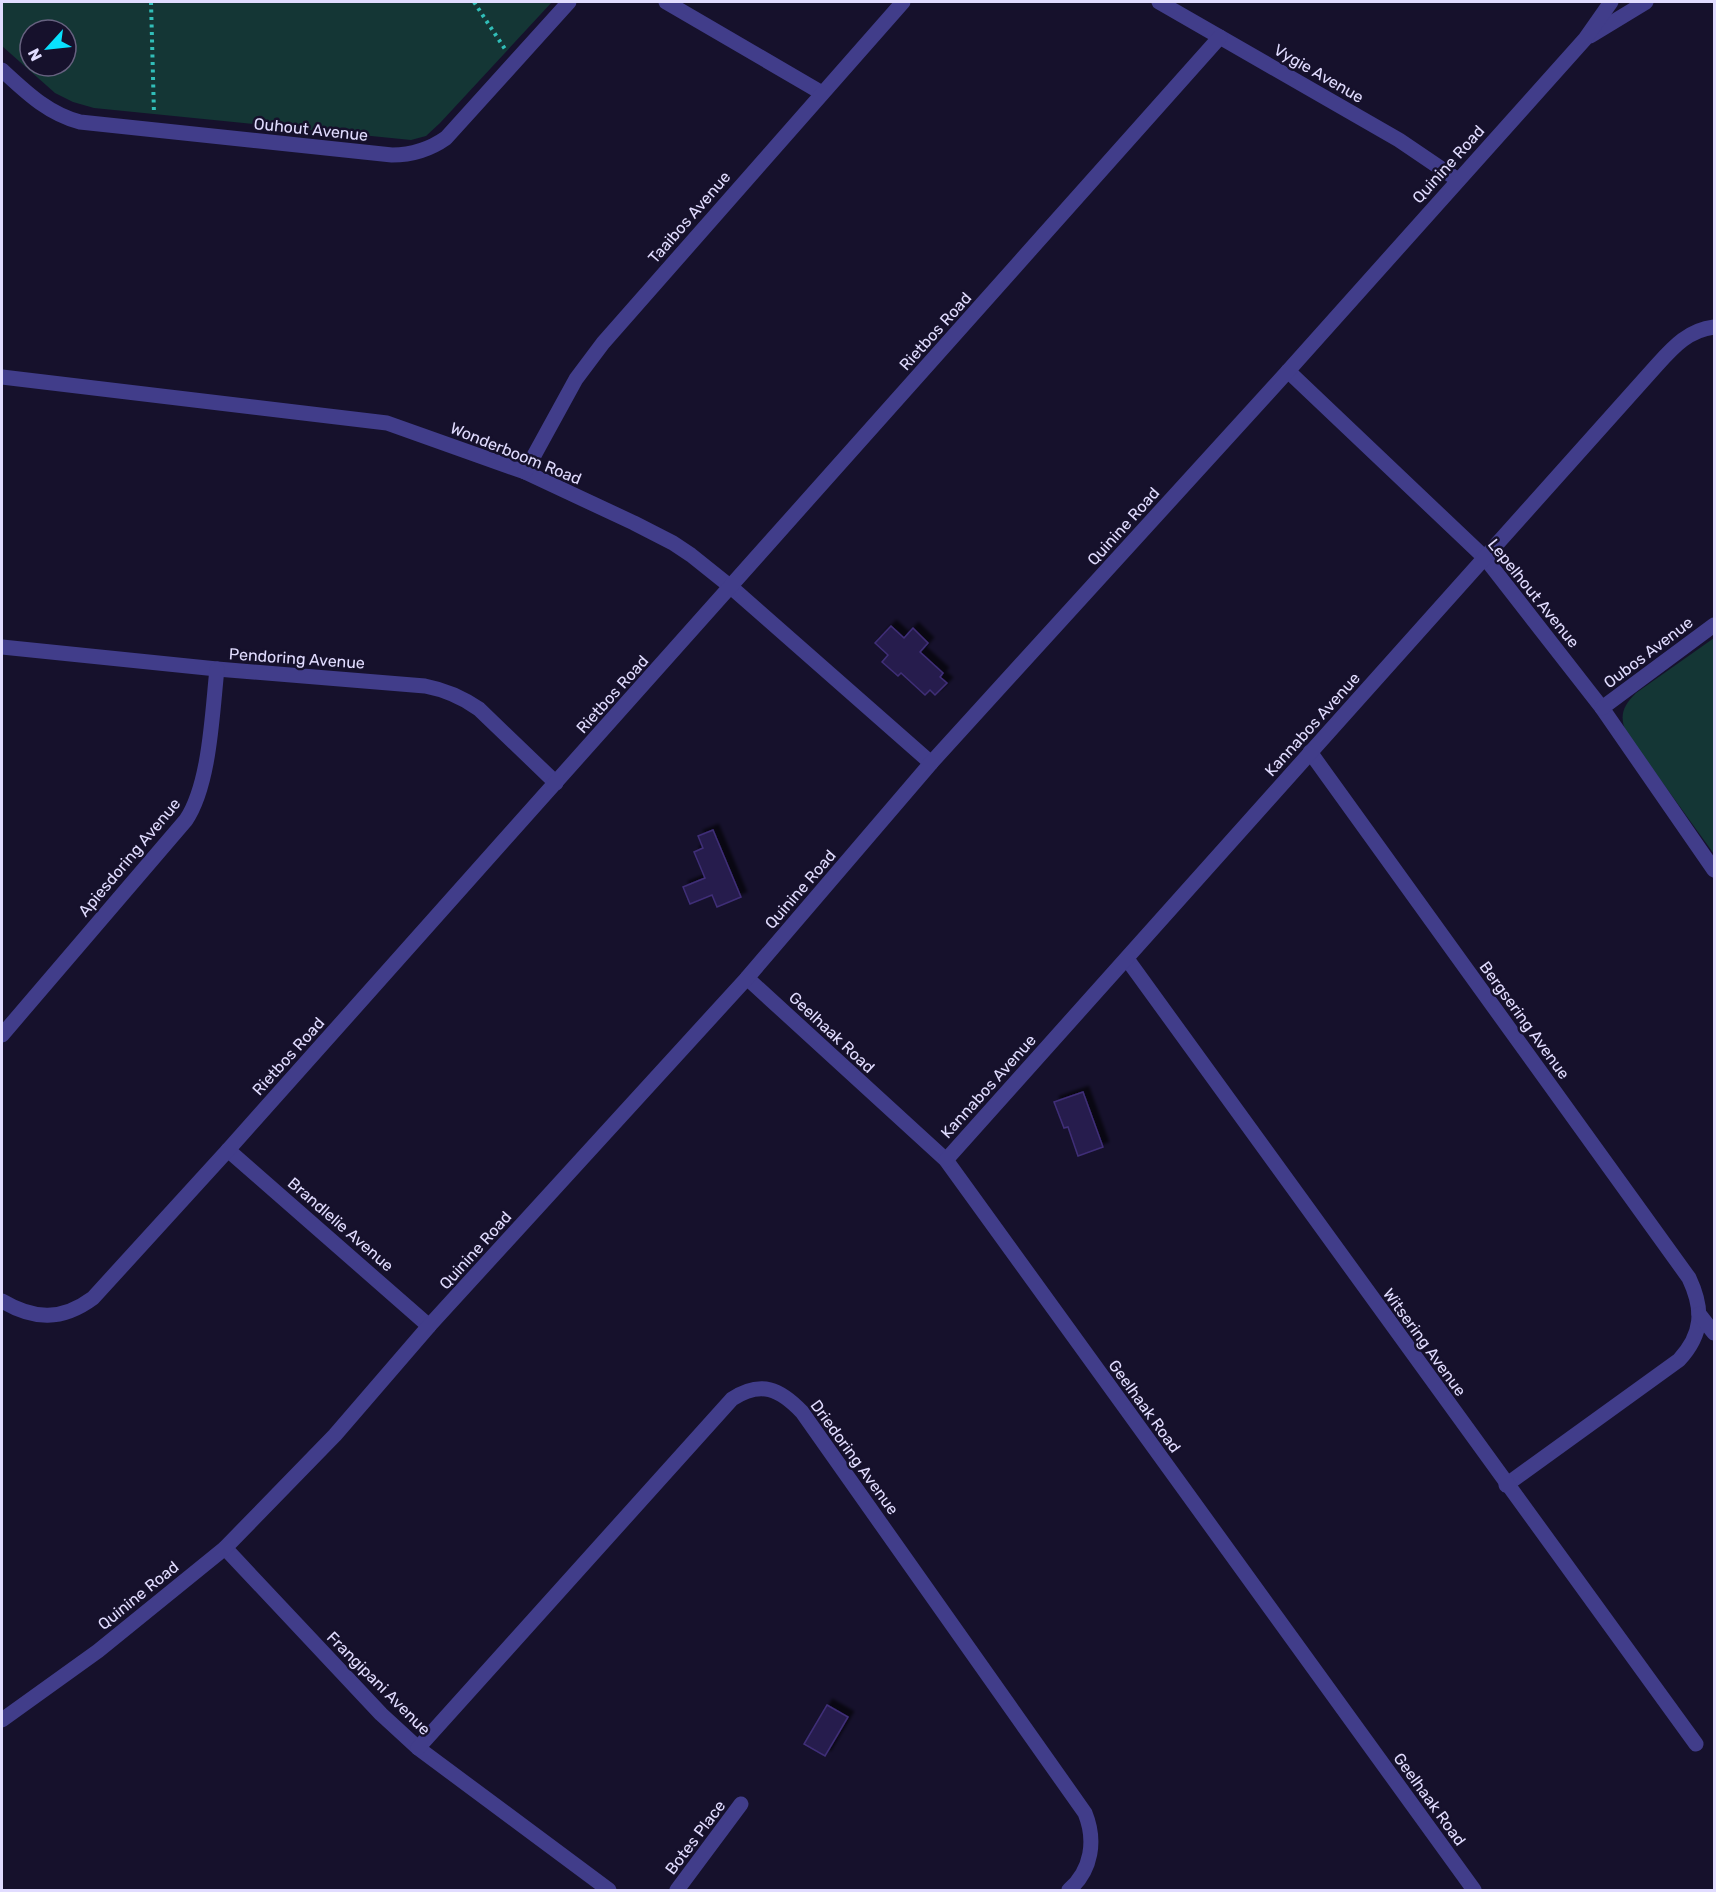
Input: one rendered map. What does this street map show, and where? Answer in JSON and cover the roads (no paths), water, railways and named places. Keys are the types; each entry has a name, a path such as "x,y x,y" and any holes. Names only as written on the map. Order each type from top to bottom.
{"street":[{"name":"Ouhout Avenue","path":"2,70 48,110 80,122 408,155 429,148 446,138 569,2"},
{"path":"666,2 822,93"},
{"name":"Taaibos Avenue","path":"525,472 576,379 603,343 903,2"},
{"name":"Vygie Avenue","path":"1160,2 1398,140 1458,180"},
{"name":"Quinine Road","path":"2,1720 98,1651 225,1548 334,1435 429,1326 747,978 931,763 1288,371 1585,39 1611,2"},
{"name":"Quinine Road","path":"1585,39 1646,2"},
{"name":"Rietbos Road","path":"2,1301 17,1310 50,1316 79,1308 93,1298 228,1150 1220,37"},
{"name":"Kannabos Avenue","path":"946,1160 1677,343 1702,328 1714,327"},
{"name":"Lepelhout Avenue","path":"1288,371 1485,558 1602,708 1714,870"},
{"name":"Wonderboom Road","path":"2,377 387,423 525,472 673,543 731,587 931,763"},
{"name":"Oubos Avenue","path":"1602,708 1714,625"},
{"name":"Pendoring Avenue","path":"2,647 442,689 479,709 556,783"},
{"name":"Apiesdoring Avenue","path":"2,1035 195,807 204,776 217,669"},
{"name":"Bergsering Avenue","path":"1310,752 1689,1278 1699,1304 1695,1337 1679,1360 1506,1485"},
{"name":"Witsering Avenue","path":"1127,959 1506,1485 1696,1744"},
{"name":"Geelhaak Road","path":"747,978 946,1160 1474,1890"},
{"name":"Brandlelie Avenue","path":"228,1150 429,1326"},
{"name":"Bergsering Avenue","path":"1699,1314 1714,1333"},
{"name":"Driedoring Avenue","path":"418,1748 732,1399 751,1390 770,1389 786,1397 802,1412 1085,1813 1089,1824 1091,1848 1088,1863 1080,1879 1069,1890"},
{"name":"Frangipani Avenue","path":"225,1548 374,1705 418,1748 609,1890"},
{"name":"Botes Place","path":"677,1890 741,1804"}]}
